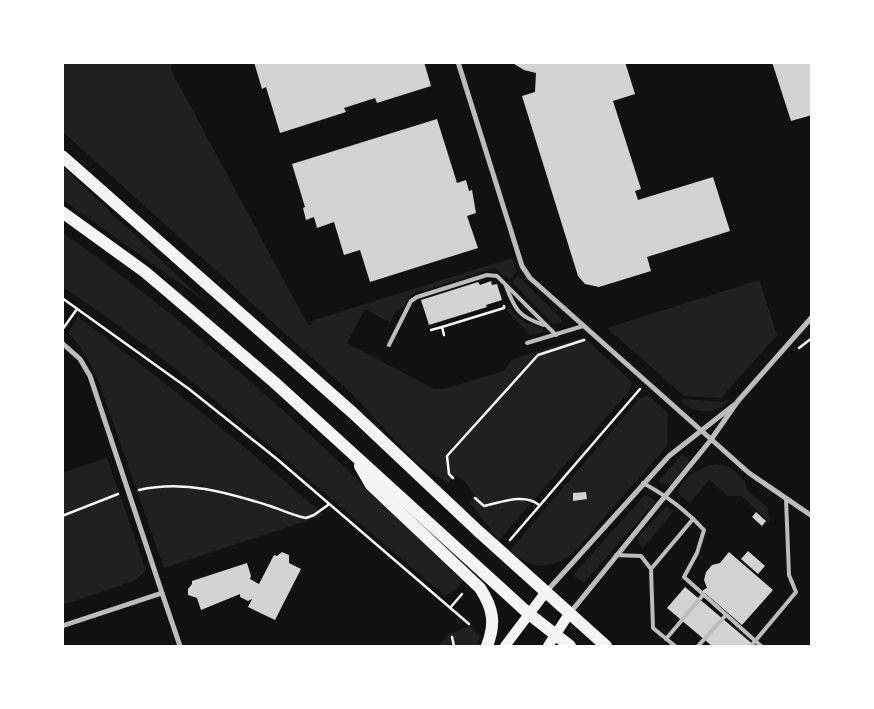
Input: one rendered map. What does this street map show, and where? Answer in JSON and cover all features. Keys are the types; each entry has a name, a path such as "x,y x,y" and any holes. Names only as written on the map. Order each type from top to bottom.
{"main road":[{"path":"62,156 326,390 545,593 606,646"},
{"path":"62,212 145,272 306,411 529,614 570,646"},
{"path":"354,455 371,485 480,588 490,602 494,617 487,646"},
{"path":"505,646 545,593"},
{"path":"548,646 569,614"}],"street":[{"path":"458,62 522,266 540,288 710,441 748,473 812,516"},
{"path":"569,614 664,495 710,441 738,401 812,317"},
{"path":"62,342 80,359 90,376 180,646"},
{"path":"545,593 669,456 738,401"},
{"path":"62,626 162,593"}],"lane":[{"path":"389,345 411,301 417,297 486,275 497,276 556,335"},
{"path":"506,285 514,307 527,320 546,325"},
{"path":"527,343 583,326"},
{"path":"643,483 664,495 693,518 704,530 697,553 684,577 761,646"},
{"path":"752,646 796,592 789,575 786,499"},
{"path":"651,568 693,518"},
{"path":"616,555 641,556 651,568 653,628 675,646"},
{"path":"666,639 703,595"},
{"path":"698,646 726,615"}],"path":[{"path":"431,330 504,308 500,289 506,285"},
{"path":"62,298 189,389 277,459 328,505 469,624"},
{"path":"62,330 78,308"},
{"path":"442,327 444,335"},
{"path":"453,478 449,474 447,456 538,354 594,336"},
{"path":"510,540 646,383"},
{"path":"62,516 111,495 159,486 202,488 244,498 306,518 314,516 328,505"},
{"path":"475,498 484,506 520,499 534,500 540,505"},
{"path":"450,608 462,594"},
{"path":"452,637 454,646"}],"shaded area":[{"path":"63,63 172,63 171,70 308,325 312,324 311,321 512,258 517,272 509,279 495,268 410,295 405,306 396,311 385,333 389,322 365,309 347,343 434,389 444,389 503,371 513,359 584,337 632,382 630,390 499,540 470,503 476,496 465,482 455,476 448,483 414,461 352,394 63,132"},
{"path":"63,167 187,285 206,302 63,200"},
{"path":"62,232 168,312 270,398 368,489 463,582 453,592 445,595 161,357 63,287"},
{"path":"518,276 561,318 561,323 553,324 512,282"},
{"path":"759,280 777,335 721,398 684,396 607,328"},
{"path":"509,308 525,323 543,328 544,332 530,335 506,310"},
{"path":"78,317 203,413 324,515 164,568 98,380 85,355 68,333"},
{"path":"647,395 668,413 667,446 572,554 555,563 540,566 517,557 510,550 639,399"},
{"path":"683,399 723,402 725,399 728,402 716,409 704,411 686,405 680,401"},
{"path":"682,455 688,457 689,463 670,485 660,483 659,480"},
{"path":"107,458 146,570 136,580 63,605 62,473"},
{"path":"717,464 729,467 745,481 747,490 768,508 769,522 742,496 728,496 709,480 690,503 679,495 682,484 687,478 705,467"},
{"path":"645,495 656,501 584,583 573,575"},
{"path":"666,507 674,511 643,548 637,538"},
{"path":"471,626 480,636 477,646 439,646 448,634"}],"building":[{"path":"254,62 424,62 431,86 377,103 375,98 344,108 346,112 280,133 266,87 262,89"},
{"path":"511,62 625,62 635,94 613,101 641,189 635,191 638,200 713,177 730,231 647,257 651,271 599,287 585,284 578,276 522,96 535,92 536,73 524,70"},
{"path":"772,62 812,62 812,115 791,121"},
{"path":"437,119 457,183 466,180 469,191 472,190 476,213 467,216 478,248 370,282 360,250 344,255 334,222 317,228 314,217 306,220 303,208 305,207 292,164"},
{"path":"491,281 492,285 497,284 502,300 486,305 487,307 429,325 421,300 478,282 480,285"},
{"path":"586,492 587,499 573,501 573,493"},
{"path":"756,512 766,521 762,526 752,517"},
{"path":"748,551 765,566 758,574 741,559"},
{"path":"282,552 289,555 289,563 301,569 275,620 248,607 252,599 248,601 240,597 240,594 201,610 197,598 188,595 188,589 192,581 247,563 251,576 250,579 259,584 274,555 277,556"},
{"path":"729,552 773,590 742,625 705,593 703,595 703,590 707,588 704,580 706,572 712,565 720,563"},
{"path":"685,587 755,646 712,646 667,608"}]}
